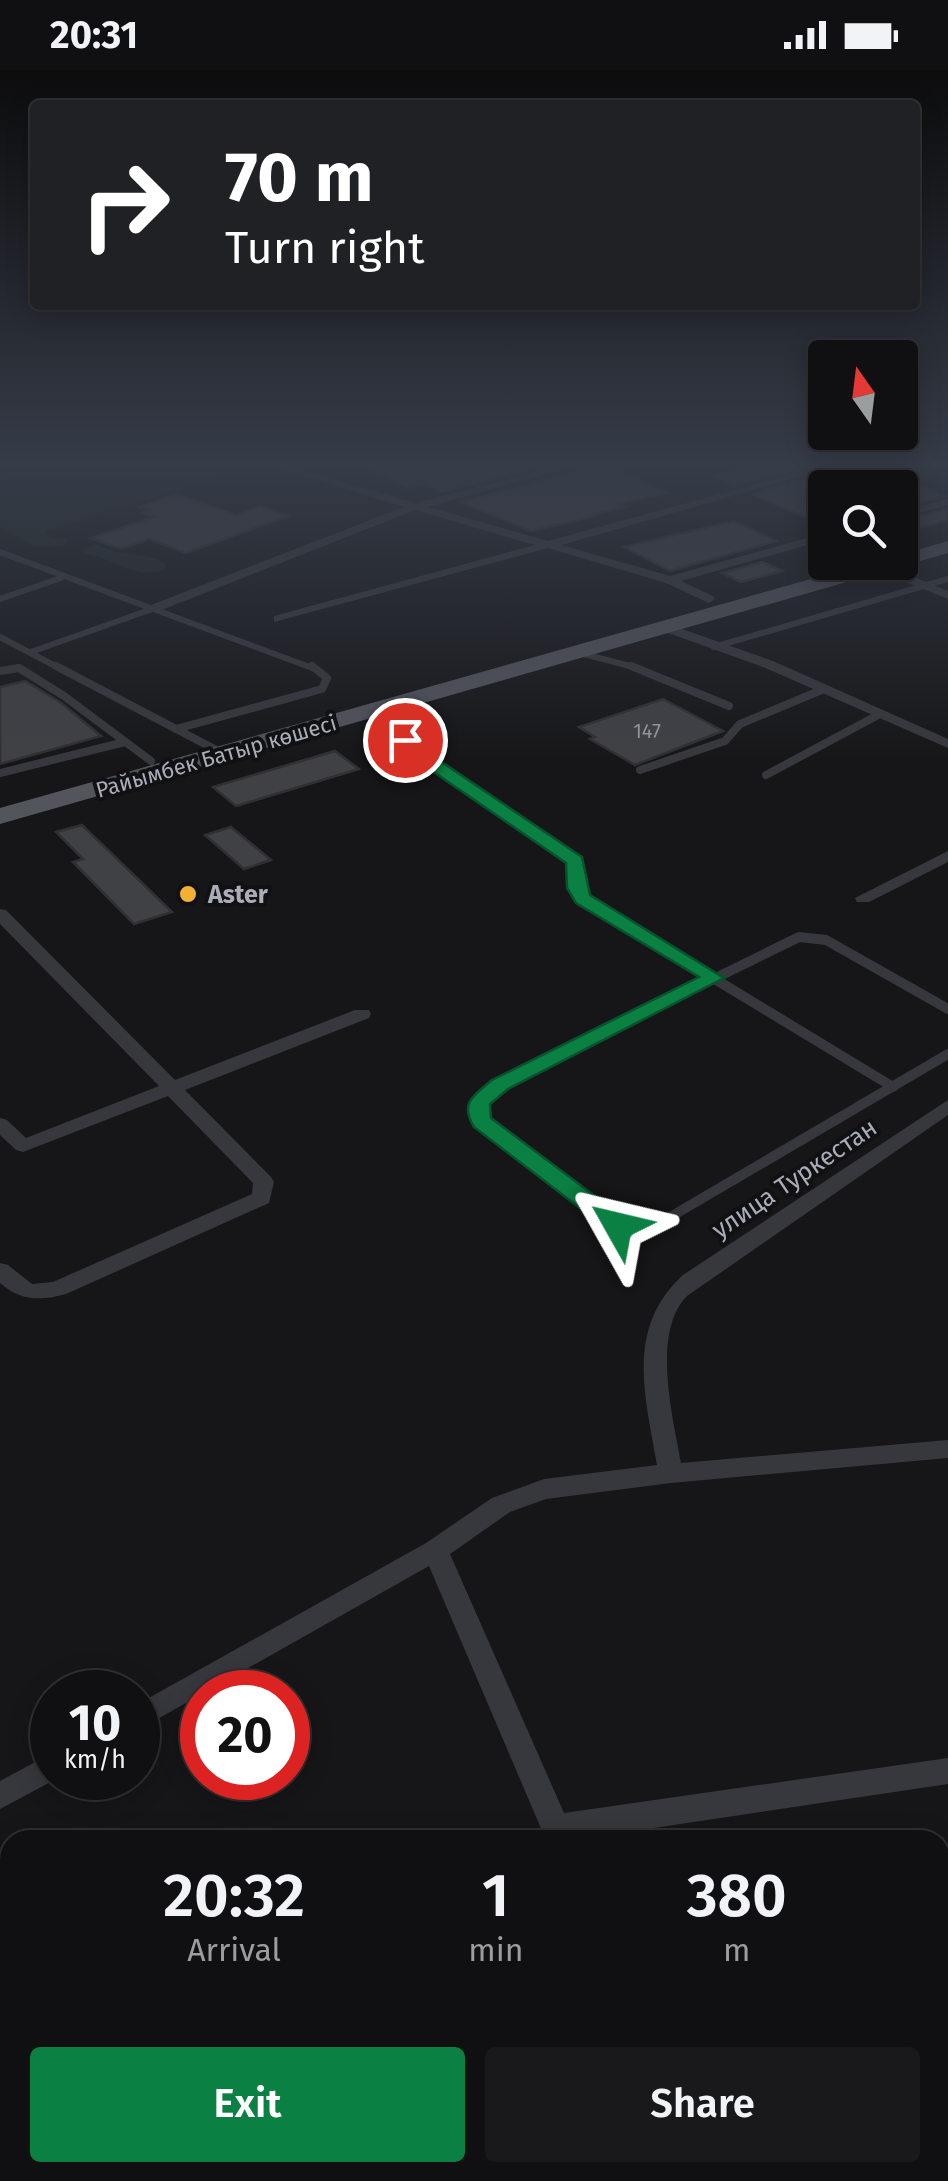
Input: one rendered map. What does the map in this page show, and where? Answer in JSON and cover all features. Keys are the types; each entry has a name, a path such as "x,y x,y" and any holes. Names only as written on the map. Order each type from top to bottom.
{"main road":[{"name":"Райымбек Батыр көшесі","path":"0,816 830,580"}],"street":[{"path":"155,608 264,566"},
{"path":"279,619 475,566"},
{"path":"618,566 670,580 709,600"},
{"path":"670,580 721,566"},
{"path":"917,580 948,595"},
{"path":"665,626 768,664 948,744"},
{"path":"862,898 948,856"},
{"path":"0,914 264,1182 262,1198 58,1289 38,1294 19,1291 0,1270"},
{"path":"0,1124 24,1146 362,1014"},
{"name":"улица Туркестан","path":"672,1473 656,1382 662,1320 670,1300 691,1280 948,1106"},
{"path":"160,1706 434,1550 501,1505 544,1489 948,1448"},
{"path":"434,1550 556,1830"},
{"path":"583,1830 948,1771"},
{"path":"0,1796 30,1779"}],"lane":[{"path":"32,566 311,666 327,678 322,688 176,729"},
{"path":"0,599 62,578"},
{"path":"714,647 948,579"},
{"path":"31,652 155,608"},
{"path":"0,637 223,753"},
{"path":"578,652 649,671 729,706"},
{"path":"0,671 19,668 151,762"},
{"path":"640,770 724,741 734,735 740,724 824,689"},
{"path":"384,708 415,752 576,861 576,888 582,899 893,1087"},
{"path":"766,775 880,714"},
{"path":"0,773 125,742"},
{"path":"948,1009 826,940 813,936 787,940 500,1084 479,1102 477,1112 482,1122 618,1226 648,1230 948,1054"}],"shaded area":[{"path":"121,566 165,566 164,570 153,572"}],"building":[{"path":"659,566 689,566 670,571"},
{"path":"749,566 770,566 782,571 741,582 722,573"},
{"path":"25,681 60,702 101,736 0,764 0,687"},
{"path":"663,699 723,731 635,765 590,739 595,737 579,727"},
{"path":"335,751 359,769 236,806 213,787"},
{"path":"82,825 172,912 134,924 73,862 83,859 56,832"},
{"path":"231,827 271,860 244,869 205,835"}],"place":[{"name":"Aster","path":"188,894"}],"route":[{"path":"405,740 415,752 576,861 576,888 582,899 714,978 500,1084 479,1102 477,1112 482,1122 618,1226"}]}
